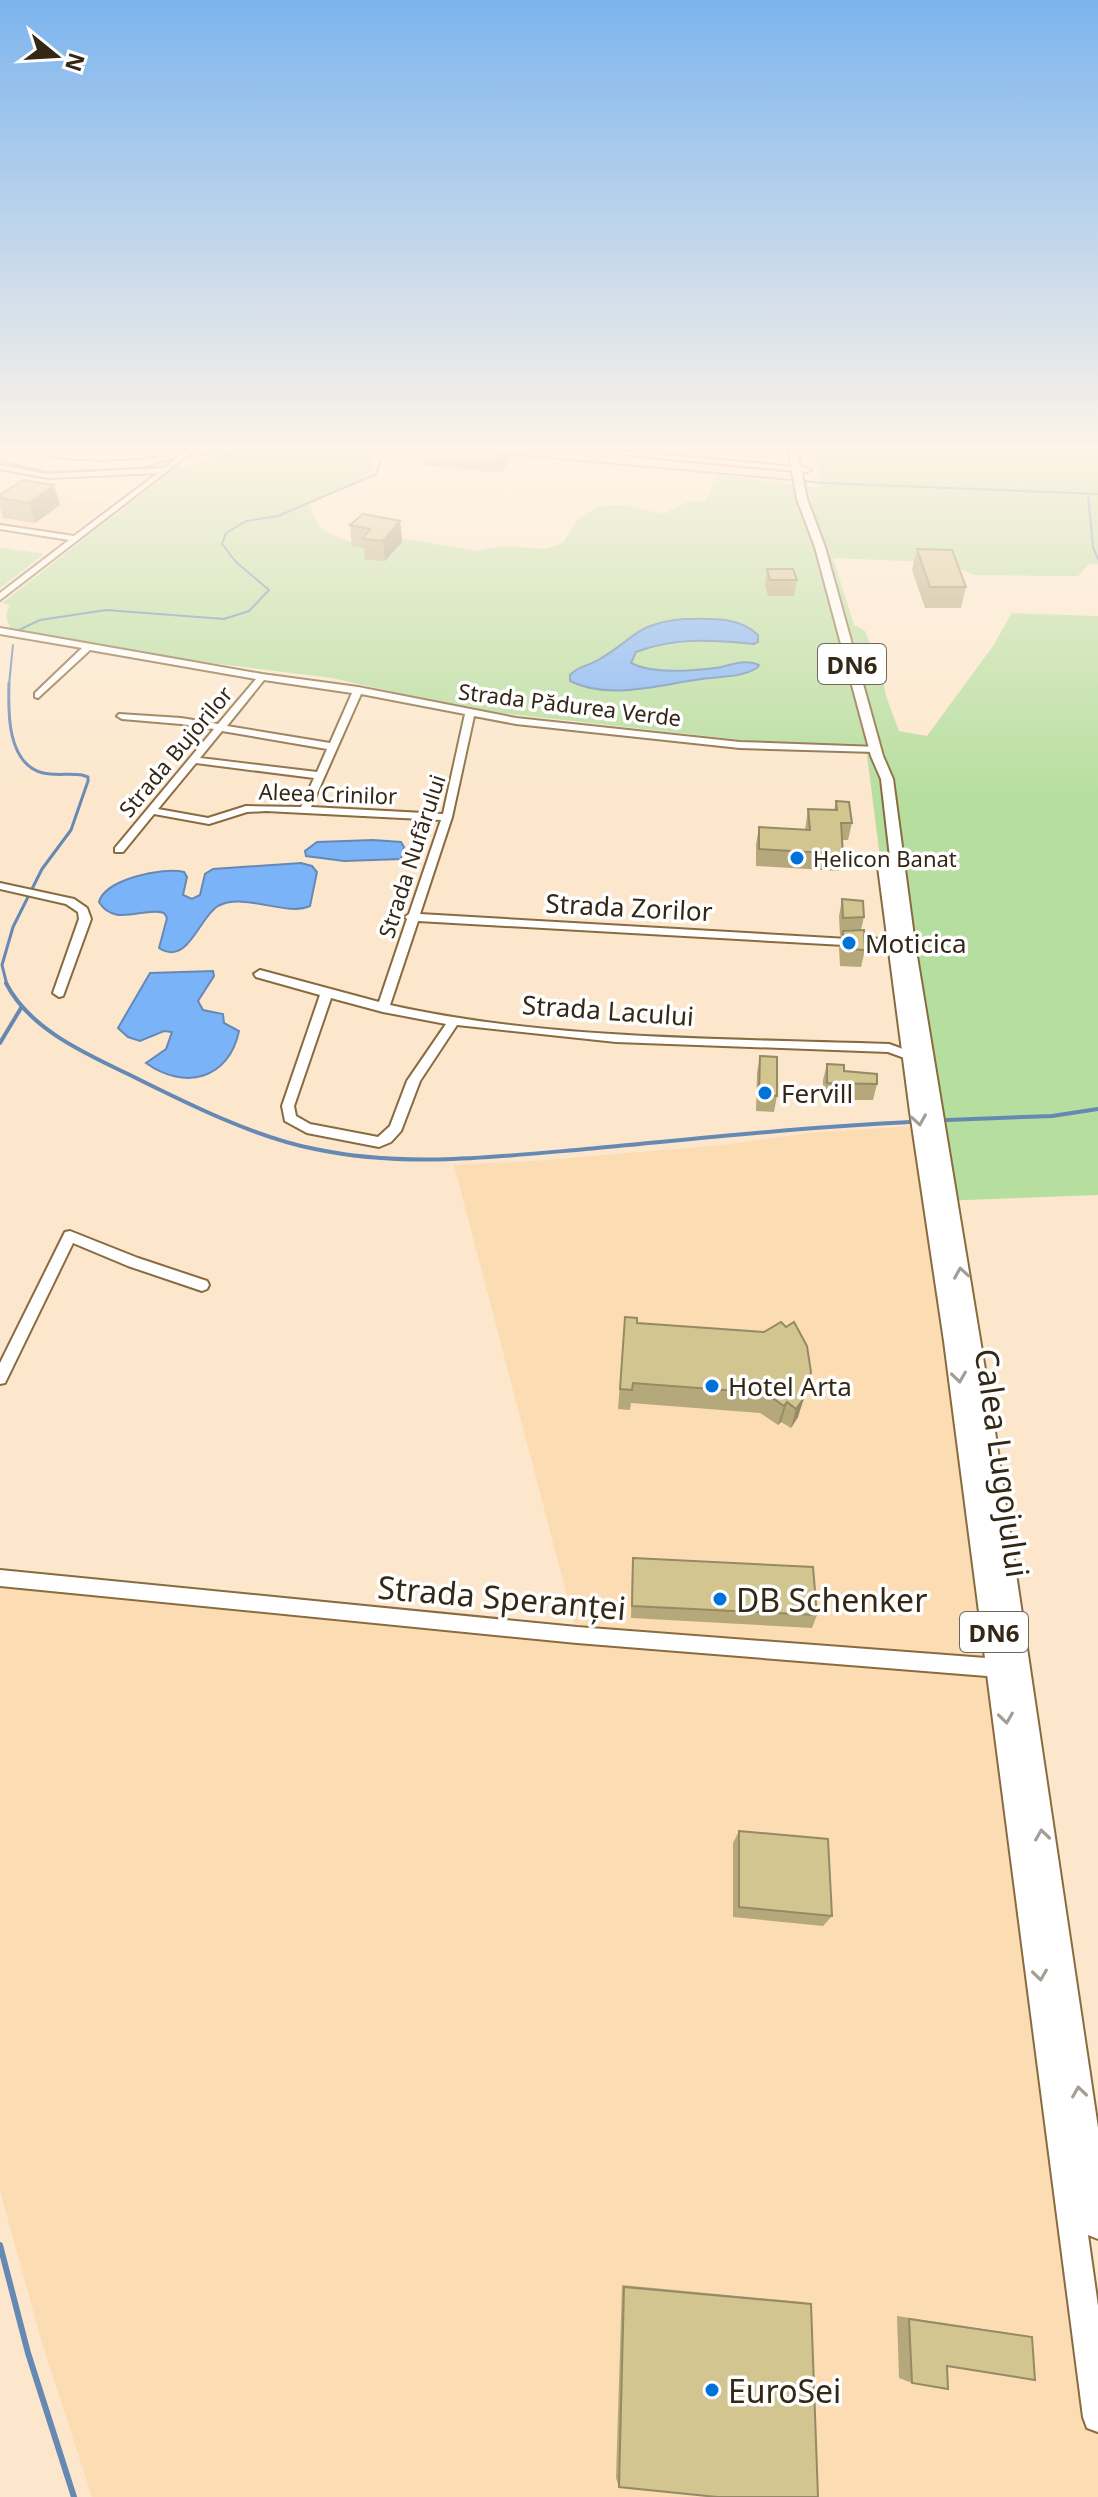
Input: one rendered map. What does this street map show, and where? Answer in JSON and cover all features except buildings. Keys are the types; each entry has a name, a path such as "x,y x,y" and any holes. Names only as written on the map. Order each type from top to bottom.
{"main road":[{"name":"DN6","path":"824,566 876,753"},
{"name":"Calea Lugojului","path":"876,753 902,1047 954,1341 1098,2417"},
{"name":"Calea Lugojului","path":"876,753 887,779 908,944 983,1418 1098,2225"}],"street":[{"path":"0,597 41,566"},
{"name":"Strada Pădurea Verde","path":"0,631 262,677 358,690 470,714 721,743 876,753"},
{"path":"38,695 88,647"},
{"name":"Strada Bujorilor","path":"119,850 262,677"},
{"path":"305,810 358,690"},
{"name":"Strada Nufărului","path":"383,1008 447,817 470,714"},
{"path":"122,716 222,728 334,747"},
{"path":"195,760 321,776"},
{"name":"Aleea Crinilor","path":"153,811 209,821 253,808 447,817"},
{"path":"0,886 75,903 85,914 59,993"},
{"name":"Strada Zorilor","path":"411,917 894,944"},
{"name":"Strada Lacului","path":"260,974 383,1008 453,1021 596,1036 902,1047"},
{"path":"327,993 288,1106 290,1118 307,1128 364,1140 388,1140 396,1129 417,1074 453,1021"},
{"path":"0,1378 70,1236 133,1262 202,1285"},
{"name":"Strada Speranței","path":"0,1578 577,1635 999,1668"}],"shaded area":[{"path":"914,1126 940,1201 1098,2298 1098,2497 92,2497 42,2343 0,2191 0,1578 577,1634 454,1165 534,1161 722,1145 810,1133"}],"green space":[{"path":"0,566 29,566 0,588"},
{"path":"50,566 835,566 854,625 865,631 882,674 886,696 899,731 927,736 993,646 1012,613 1098,616 1098,1195 940,1201 914,1126 866,747 768,743 474,710 332,678 19,639 7,619 10,605 2,603"},
{"path":"953,566 1088,566 1078,576 973,575"}],"water":[{"path":"684,619 714,619 742,624 758,635 758,642 665,644 636,652 631,663 672,671 715,668 743,662 759,665 737,675 636,689 602,690 570,681 570,675 576,670 598,660 645,628"},
{"path":"317,842 401,842 404,847 401,859 344,861 306,856 305,851"},
{"path":"301,863 312,866 317,872 310,906 289,909 229,902 211,912 178,951 159,948 167,918 164,913 113,914 99,902 112,887 149,873 184,872 187,877 183,895 192,899 200,895 205,874 213,869"},
{"path":"213,971 214,976 198,1001 203,1010 223,1014 224,1023 239,1031 226,1060 203,1076 190,1078 161,1072 146,1063 166,1049 172,1032 164,1031 140,1041 128,1037 118,1028 150,973"}],"waterway":[{"path":"19,630 40,620 106,610 224,619 249,611 269,590 240,566"},
{"path":"9,685 13,645"},
{"path":"7,984 2,965 13,927 42,869 71,830 88,781 88,777 82,775 43,773 31,768 22,759 12,736 9,685"},
{"path":"7,984 29,1014 44,1027 95,1058 244,1128 292,1144 349,1155 416,1159 484,1158 911,1122"},
{"path":"0,1043 21,1008"},
{"path":"947,1120 1052,1116 1098,1109"},
{"path":"0,2245 28,2353 74,2497"}],"place":[{"name":"Helicon Banat","path":"797,858"},
{"name":"Moticica","path":"849,943"},
{"name":"Fervill","path":"765,1093"},
{"name":"Hotel Arta","path":"712,1386"},
{"name":"DB Schenker","path":"720,1599"},
{"name":"EuroSei","path":"712,2390"}]}
